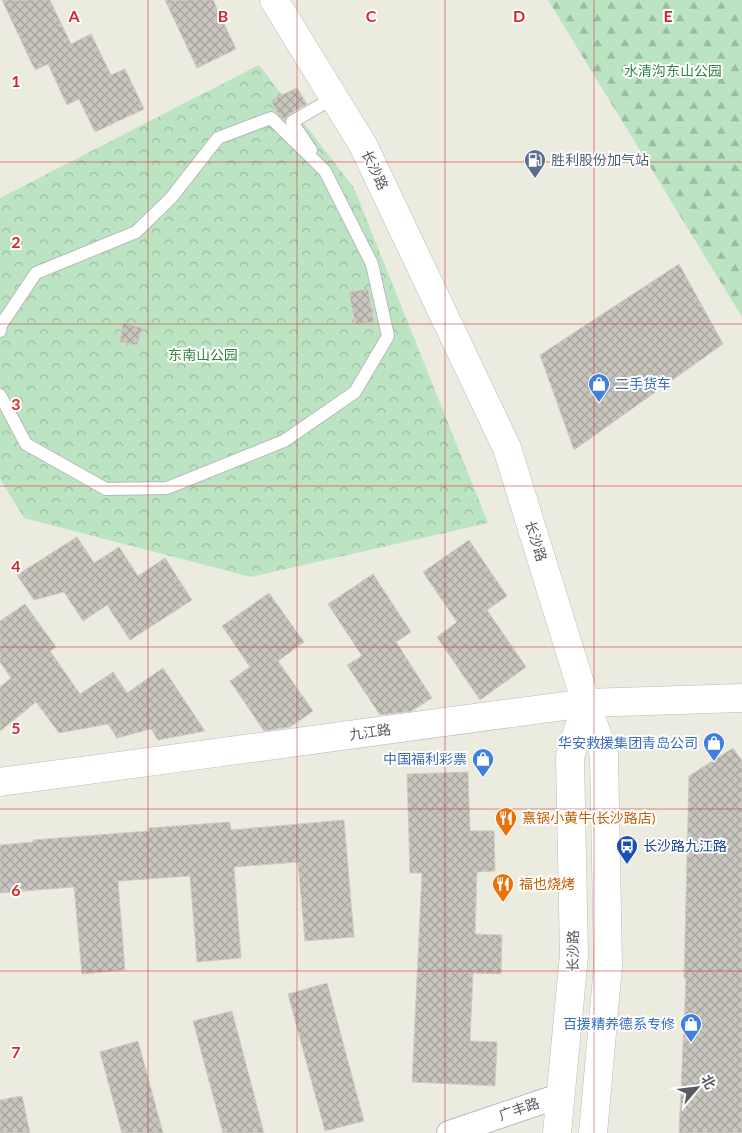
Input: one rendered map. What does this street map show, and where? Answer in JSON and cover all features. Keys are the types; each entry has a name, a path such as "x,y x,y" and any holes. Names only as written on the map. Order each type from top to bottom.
{"main road":[{"name":"长沙路","path":"274,0 363,145 508,448 586,703 570,757 574,955 557,1133"},
{"name":"九江路","path":"0,782 586,703 742,698"},
{"path":"586,703 604,754 608,966 593,1133"}],"street":[{"name":"广丰路","path":"449,1133 562,1095"}],"lane":[{"path":"0,396 4,415 26,444 106,489 167,488 284,441 355,392 388,336 372,264 325,171 292,122 334,98"},
{"path":"0,331 1,325 36,273 136,232 171,198 218,138 271,118 325,171"}],"green space":[{"name":"水清沟东山公园","path":"548,0 742,0 742,317"},
{"name":"东南山公园","path":"259,65 354,188 488,523 251,577 24,518 0,479 0,198"}],"building":[{"path":"2,0 50,0 71,44 91,34 111,75 125,69 144,109 95,132 79,99 67,105 48,64 35,70"},
{"path":"165,0 213,0 236,49 197,68"},
{"path":"297,88 307,104 288,115 284,120 277,112 271,100"},
{"name":"二手货车","path":"679,264 723,344 574,450 540,355"},
{"path":"368,289 374,322 355,324 349,292"},
{"path":"123,323 142,328 137,345 120,342"},
{"path":"77,537 94,563 119,547 138,576 165,558 192,600 130,640 107,605 83,621 64,592 34,600 17,575"},
{"path":"469,540 507,596 487,610 526,667 480,700 437,637 457,622 423,572"},
{"path":"373,574 411,632 396,642 432,698 412,711 380,715 347,665 362,656 328,604"},
{"path":"269,593 304,642 278,661 313,711 290,727 264,731 230,681 250,667 222,626"},
{"path":"25,604 56,647 50,651 80,694 113,672 127,693 163,668 205,731 158,740 151,729 117,738 108,724 59,733 36,702 0,731 0,687 11,678 0,662 0,621"},
{"path":"733,748 742,761 742,1133 679,1133 686,978 684,978 689,776"},
{"path":"468,772 470,831 494,831 495,871 477,872 475,934 502,935 501,974 473,973 470,1041 497,1042 495,1086 412,1082 422,873 410,873 407,774"},
{"path":"344,820 354,937 305,941 298,862 234,867 241,958 197,962 190,876 118,881 125,970 82,974 74,887 0,893 0,845 33,842 33,840 149,831 149,828 230,822 231,830"},
{"path":"327,983 364,1121 325,1131 288,994"},
{"path":"232,1011 264,1133 223,1133 193,1021"},
{"path":"138,1041 163,1133 122,1133 100,1052"},
{"path":"22,1096 30,1133 0,1133 0,1100"}],"place":[{"name":"胜利股份加气站","path":"535,179"},
{"name":"二手货车","path":"599,403"},
{"name":"华安救援集团青岛公司","path":"714,762"},
{"name":"中国福利彩票","path":"483,778"},
{"name":"熹锅小黄牛(长沙路店)","path":"506,837"},
{"name":"长沙路九江路","path":"627,865"},
{"name":"福也烧烤","path":"503,903"},
{"name":"百援精养德系专修","path":"691,1043"}]}
